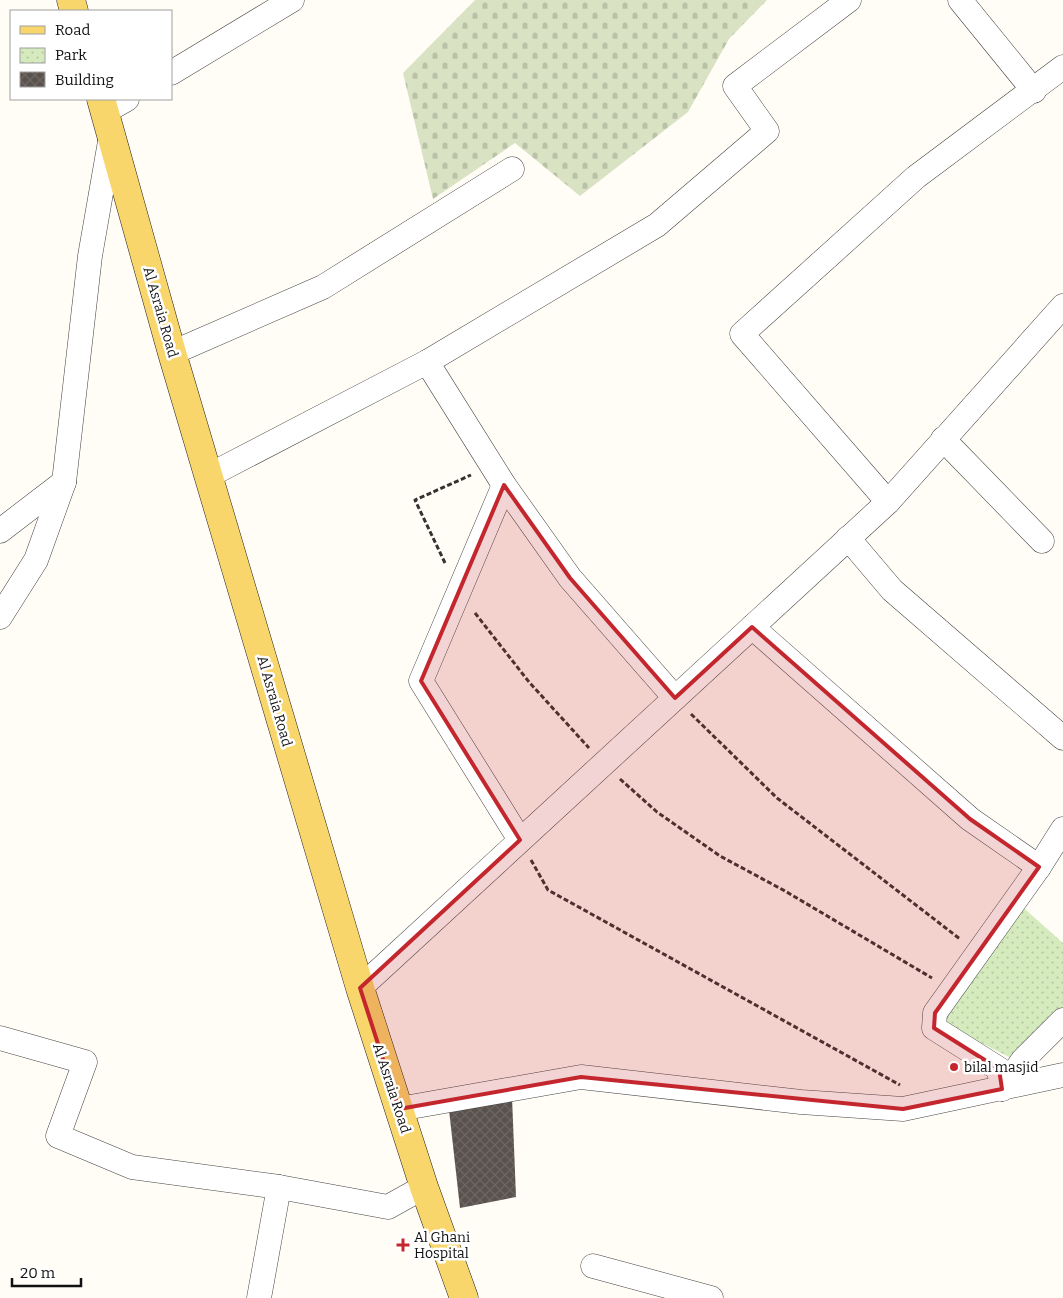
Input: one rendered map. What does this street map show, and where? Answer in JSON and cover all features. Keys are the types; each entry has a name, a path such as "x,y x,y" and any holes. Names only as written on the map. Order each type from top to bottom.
{"main road":[{"name":"Al Asraia Road","path":"111,111 172,353 360,988 424,1187 464,1298"}],"street":[{"path":"172,72 292,0"},
{"path":"208,476 427,362 664,219 767,130 735,86 849,0"},
{"path":"960,0 1034,91"},
{"path":"888,502 742,334 916,177 1034,91 1063,67"},
{"path":"0,617 36,560 64,482 90,256 111,111"},
{"path":"172,353 323,287 430,222 512,168"},
{"path":"360,988 888,502 1063,306"},
{"path":"427,362 504,485 570,578 675,698"},
{"path":"943,439 1042,541"},
{"path":"0,531 64,482"},
{"path":"504,485 421,681 520,840"},
{"path":"848,538 892,590 1063,738"},
{"path":"752,626 970,819 1039,867"},
{"path":"1002,1089 999,1069 934,1028 935,1013 1039,867 1063,829"},
{"path":"1002,1089 1023,1060 1063,1020"},
{"path":"0,1038 85,1062 58,1136 132,1166 279,1187 388,1207 424,1187"},
{"path":"399,1108 581,1077 801,1102 902,1109 1063,1075"},
{"path":"259,1298 279,1187"},
{"path":"593,1266 711,1298"}],"path":[{"path":"491,465 415,500 458,592 529,682 603,764 658,812 720,856 785,891 952,990"},
{"path":"675,698 777,798 978,953"},
{"path":"520,840 548,890 934,1103"}],"highlighted area":[{"path":"504,485 570,578 675,698 752,627 970,819 1039,867 935,1013 934,1028 999,1069 1002,1089 903,1109 581,1077 399,1109 360,988 520,840 421,681"}],"green space":[{"path":"475,0 767,0 729,39 688,112 580,196 515,143 433,199 403,73"},
{"path":"1018,903 1063,943 1063,1013 1015,1060 936,1020"}],"building":[{"path":"512,1097 516,1197 460,1208 449,1110"}],"place":[{"name":"bilal masjid","path":"954,1067"},
{"name":"Al Ghani Hospital","path":"403,1245"}]}
